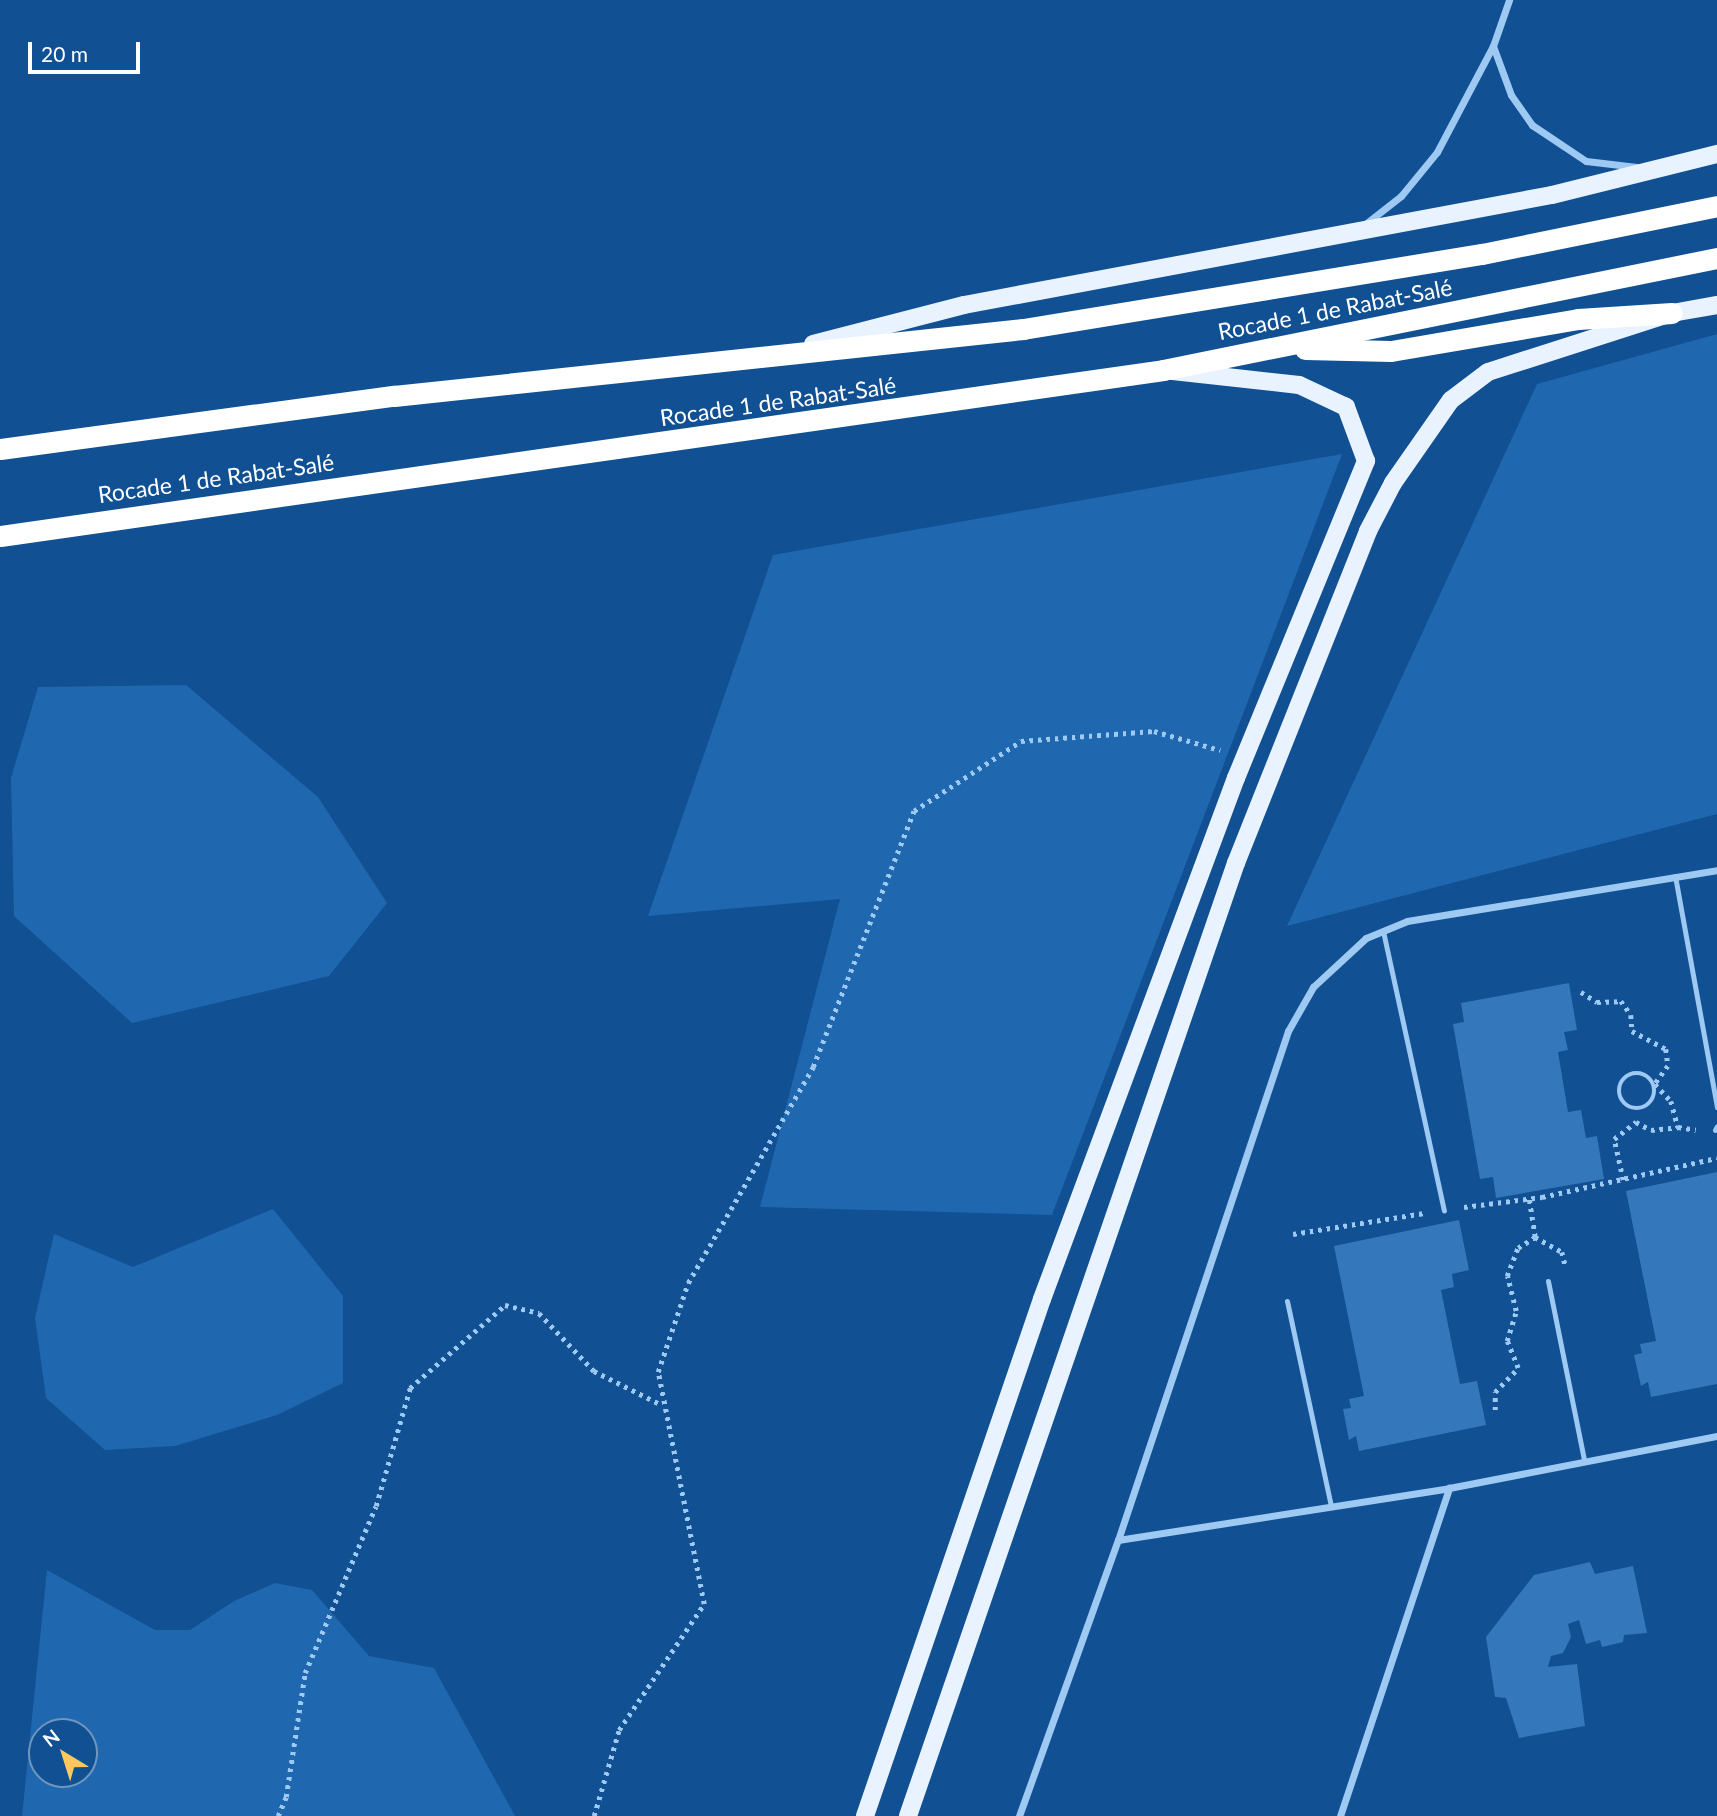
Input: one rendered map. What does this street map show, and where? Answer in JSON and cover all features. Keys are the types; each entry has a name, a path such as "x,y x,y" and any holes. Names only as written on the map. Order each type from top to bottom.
{"highway":[{"name":"Rocade 1 de Rabat-Salé","path":"0,449 48,440 785,351 1023,329 1210,296 1482,254 1717,206"},
{"name":"Rocade 1 de Rabat-Salé","path":"0,536 56,526 808,425 1163,370 1717,258"},
{"path":"1282,347 1391,351 1578,319 1672,313"}],"main road":[{"path":"785,351 964,305 1356,232 1663,168 1717,154"},
{"path":"908,1816 1236,863 1368,531 1422,438 1451,400 1488,372 1672,313 1717,305"},
{"path":"865,1816 1042,1299 1244,758 1366,461 1346,407 1299,385 1163,370"}],"street":[{"path":"1356,232 1401,196 1437,152 1493,46 1509,0"},
{"path":"1493,46 1511,95 1532,125 1558,145 1586,161 1614,167 1663,168"},
{"path":"1020,1816 1118,1540 1288,1031 1313,987 1366,937 1407,921 1717,870"},
{"path":"1118,1540 1449,1488 1717,1436"},
{"path":"1340,1816 1449,1488"}],"lane":[{"path":"1675,876 1717,1107"},
{"path":"1383,931 1444,1210"},
{"path":"1548,1281 1584,1460"},
{"path":"1287,1301 1331,1507"}],"path":[{"path":"594,1816 620,1730 704,1604 658,1372 688,1283 813,1067 914,811 1021,741 1154,731 1244,758"},
{"path":"1581,992 1597,1002 1621,1001 1632,1015 1632,1031 1667,1049 1668,1066 1654,1084 1655,1097 1642,1109 1620,1099 1621,1081 1630,1074 1648,1075 1654,1084 1671,1101 1678,1127"},
{"path":"1623,1180 1614,1139 1636,1122 1651,1130 1678,1127 1716,1128"},
{"path":"1293,1234 1529,1199 1717,1158"},
{"path":"1495,1410 1496,1392 1518,1368 1507,1341 1516,1311 1507,1276 1518,1248 1535,1237 1529,1199"},
{"path":"278,1816 286,1797 305,1673 376,1506 410,1388 505,1305 539,1313 594,1371 663,1405"}],"shaded area":[{"path":"1717,334 1717,814 1287,926 1537,384"},
{"path":"1342,454 1052,1215 760,1207 840,899 648,916 773,555"},
{"path":"186,685 318,797 387,903 329,976 132,1023 14,916 11,778 38,687"},
{"path":"273,1209 343,1296 343,1383 277,1415 175,1446 105,1450 46,1398 35,1318 54,1234 133,1267"},
{"path":"47,1570 155,1630 190,1630 234,1601 275,1583 312,1590 369,1656 434,1668 515,1816 22,1816 28,1757 28,1788 98,1788 98,1718 32,1718"}],"building":[{"path":"1569,983 1577,1030 1564,1032 1568,1050 1558,1052 1568,1112 1581,1110 1586,1138 1597,1136 1604,1179 1496,1198 1493,1177 1480,1179 1453,1024 1464,1022 1461,1003"},
{"path":"1717,1172 1717,1384 1651,1397 1648,1382 1641,1386 1634,1355 1642,1353 1640,1344 1656,1341 1626,1191"},
{"path":"1459,1220 1469,1270 1452,1274 1454,1287 1441,1290 1460,1384 1477,1381 1486,1425 1359,1451 1356,1436 1349,1440 1343,1409 1351,1408 1349,1399 1364,1396 1334,1246"},
{"path":"1590,1562 1595,1574 1633,1566 1647,1633 1624,1635 1623,1642 1602,1647 1600,1640 1586,1644 1579,1620 1568,1624 1571,1637 1563,1653 1551,1656 1548,1667 1577,1664 1585,1726 1519,1738 1506,1698 1495,1697 1486,1637 1534,1575"}]}
